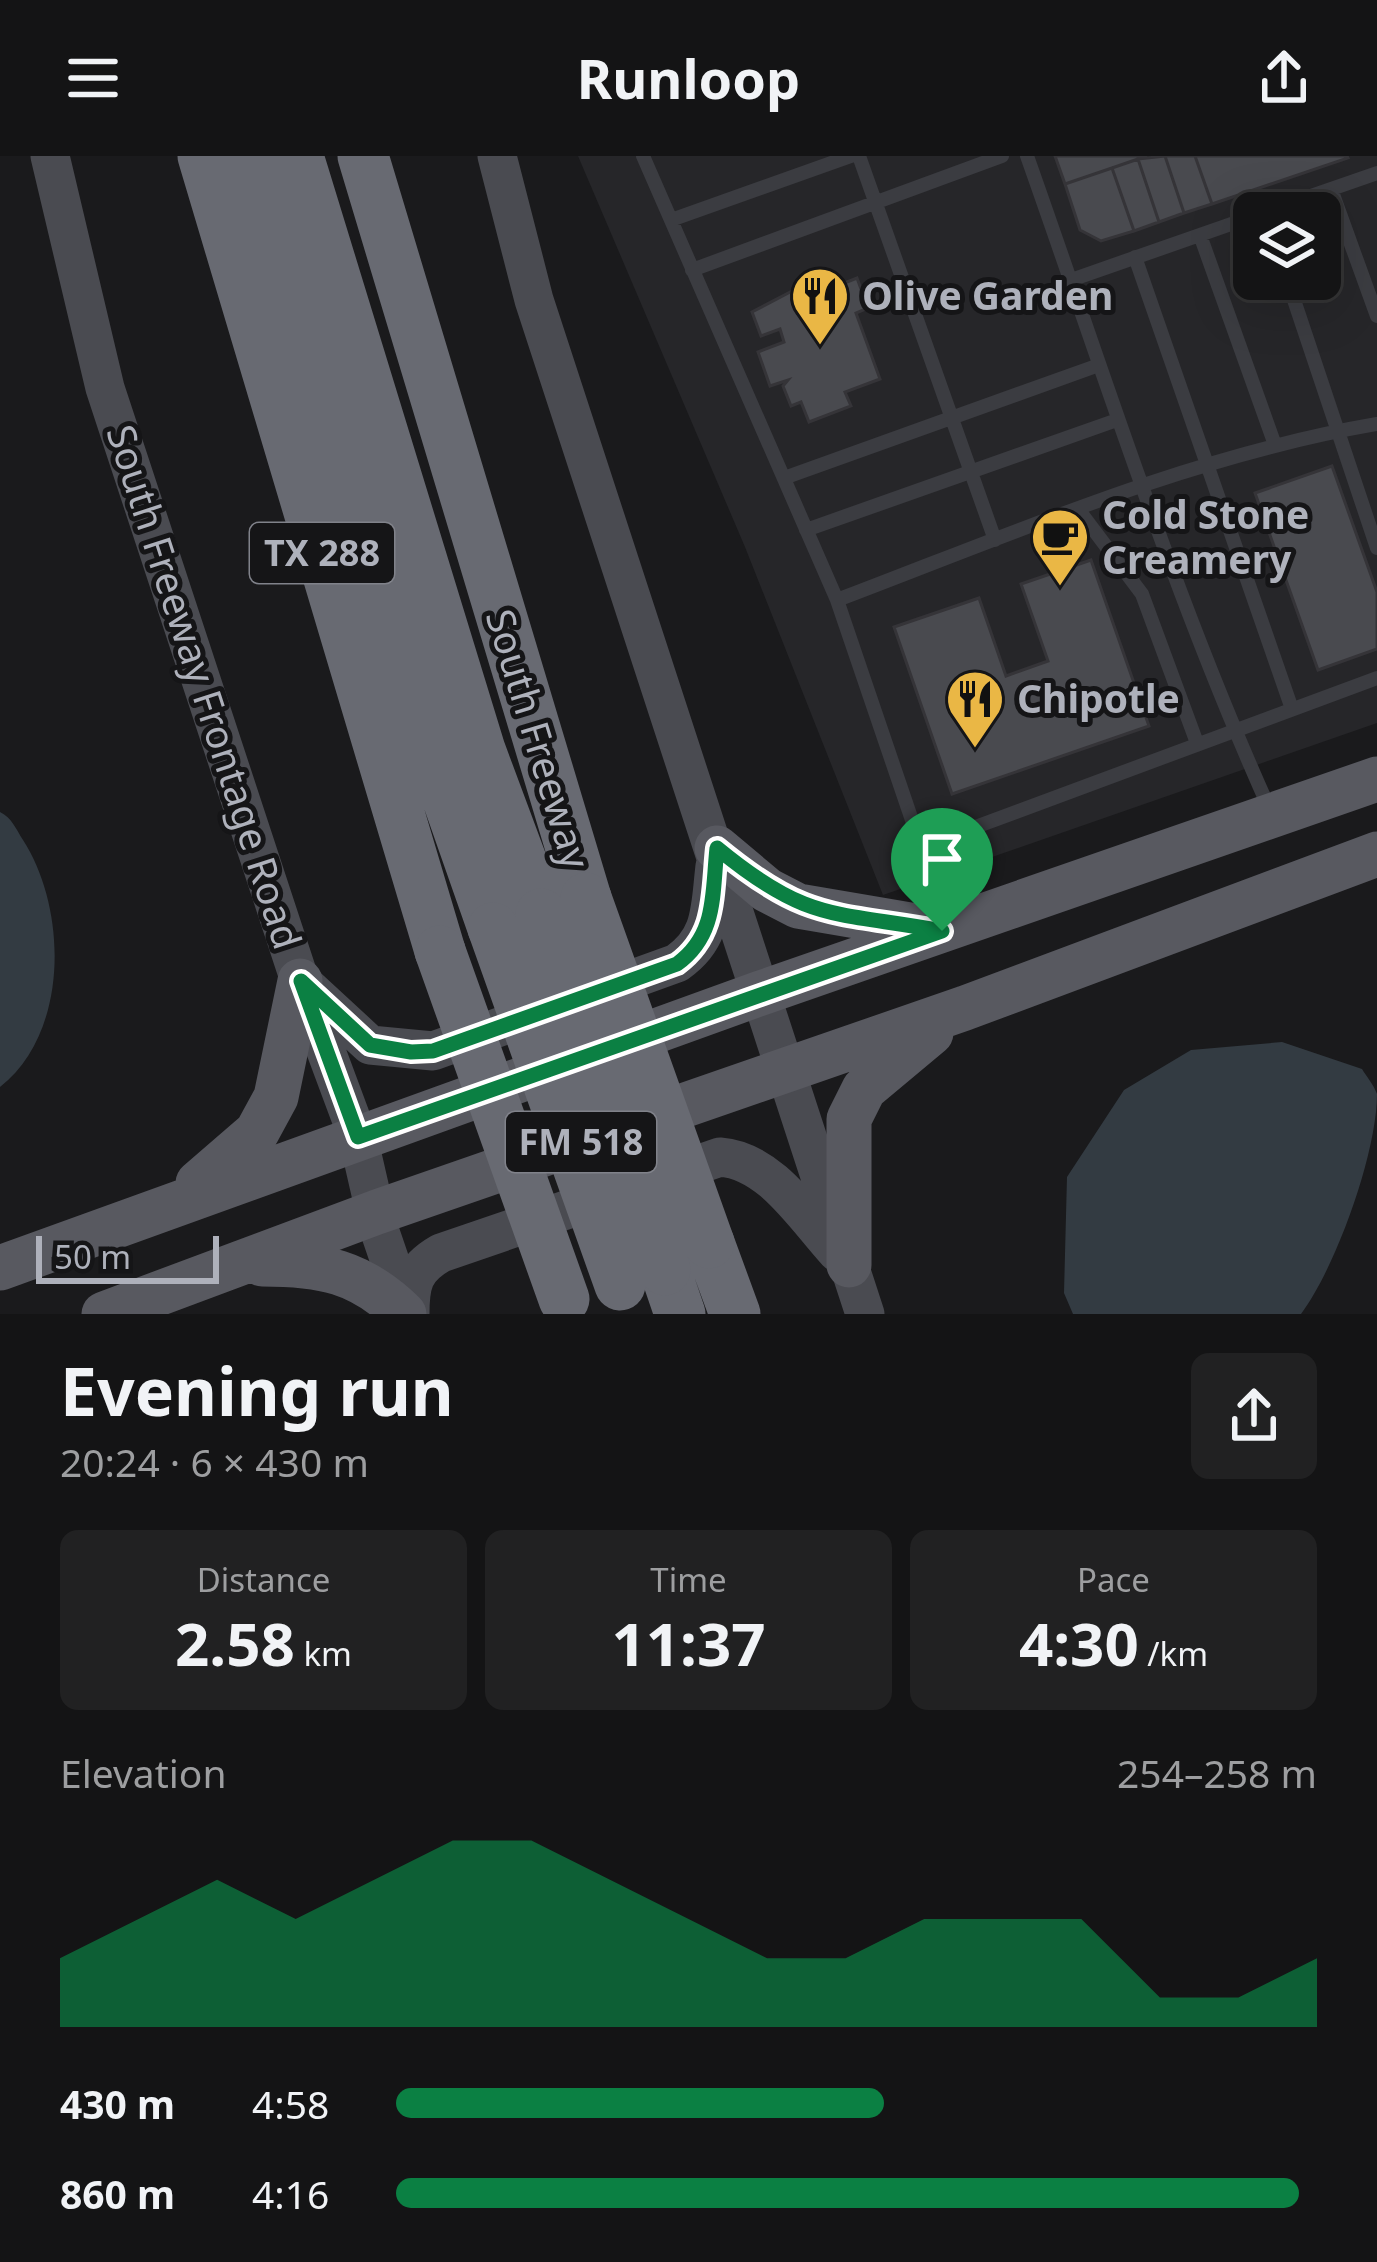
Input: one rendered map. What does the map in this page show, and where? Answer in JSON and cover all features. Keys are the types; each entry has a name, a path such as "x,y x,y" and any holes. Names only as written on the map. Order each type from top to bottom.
{"highway":[{"name":"TX 288","path":"202,156 440,951 567,1306"},
{"path":"251,156 431,748 540,913"},
{"path":"298,156 480,750 540,913 649,1296"},
{"name":"South Freeway","path":"363,156 540,913 710,1243 735,1314"}],"main road":[{"name":"South Freeway Frontage Road","path":"50,156 105,388 301,981 358,1137 407,1314"},
{"path":"496,156 552,356 653,672 717,848 784,1072 865,1314"},
{"name":"FM 518","path":"358,1137 1377,779"},
{"path":"301,981 370,1045 433,1051 677,964 700,948 710,925 717,848"},
{"path":"717,848 767,890 798,906 942,931"},
{"name":"FM 518","path":"377,1212 965,1008 1377,854"},
{"path":"176,1203 257,1132 276,1097 301,981"},
{"path":"848,1265 849,1120 864,1089 889,1064 965,1008"},
{"path":"0,1268 358,1137"},
{"path":"407,1314 410,1282 424,1262 441,1252 720,1157 745,1159 771,1180 848,1265"},
{"path":"104,1314 377,1212"},
{"path":"247,1263 346,1271 377,1288 407,1314"}],"lane":[{"path":"643,156 837,600 915,830 943,838 1377,678"},
{"path":"671,220 855,156 995,540"},
{"path":"692,270 1002,156"},
{"path":"1027,156 1139,486 1234,729 1273,814"},
{"path":"1322,192 1377,173"},
{"path":"1331,189 1377,316"},
{"path":"1071,280 1233,223"},
{"path":"1200,235 1275,445"},
{"path":"1136,257 1292,709"},
{"path":"1294,300 1377,548"},
{"path":"784,478 1099,365"},
{"path":"806,530 1117,420"},
{"path":"837,600 1139,486 1275,445 1377,424"},
{"path":"1078,509 1142,594 1197,743"}],"shaded area":[{"path":"578,156 1377,156 1377,723 883,895 745,547"},
{"path":"0,812 13,824 38,868 54,935 54,970 39,1035 23,1064 0,1087"},
{"path":"1282,1042 1362,1069 1377,1094 1370,1147 1352,1208 1328,1268 1301,1314 1073,1314 1064,1293 1067,1177 1124,1090 1191,1050"}],"building":[{"path":"1055,156 1147,156 1065,184"},
{"path":"1165,156 1195,156 1212,204 1184,213"},
{"path":"1165,156 1184,213 1159,222 1138,159"},
{"path":"1195,156 1348,158 1247,192 1233,192 1233,197 1212,204"},
{"path":"1138,159 1159,222 1134,231 1112,168"},
{"path":"1112,168 1134,231 1101,241 1080,230 1065,184"},
{"name":"Olive Garden","path":"857,278 868,308 856,313 880,379 845,392 851,406 809,422 801,402 791,406 783,386 788,380 770,386 758,352 784,342 780,329 761,336 752,312 794,290 799,301"},
{"path":"1332,466 1377,592 1377,649 1318,670 1255,493"},
{"path":"1091,560 1149,726 952,794 894,627 979,598 1006,676 1048,661 1021,584"}],"place":[{"name":"Olive Garden","path":"820,347"},
{"name":"Cold Stone Creamery","path":"1060,588"},
{"name":"Chipotle","path":"975,750"}],"route":[{"path":"717,848 767,890 798,906 851,919 942,931 358,1137 301,981 370,1045 433,1051 677,964 700,948 710,925 717,848"}]}
